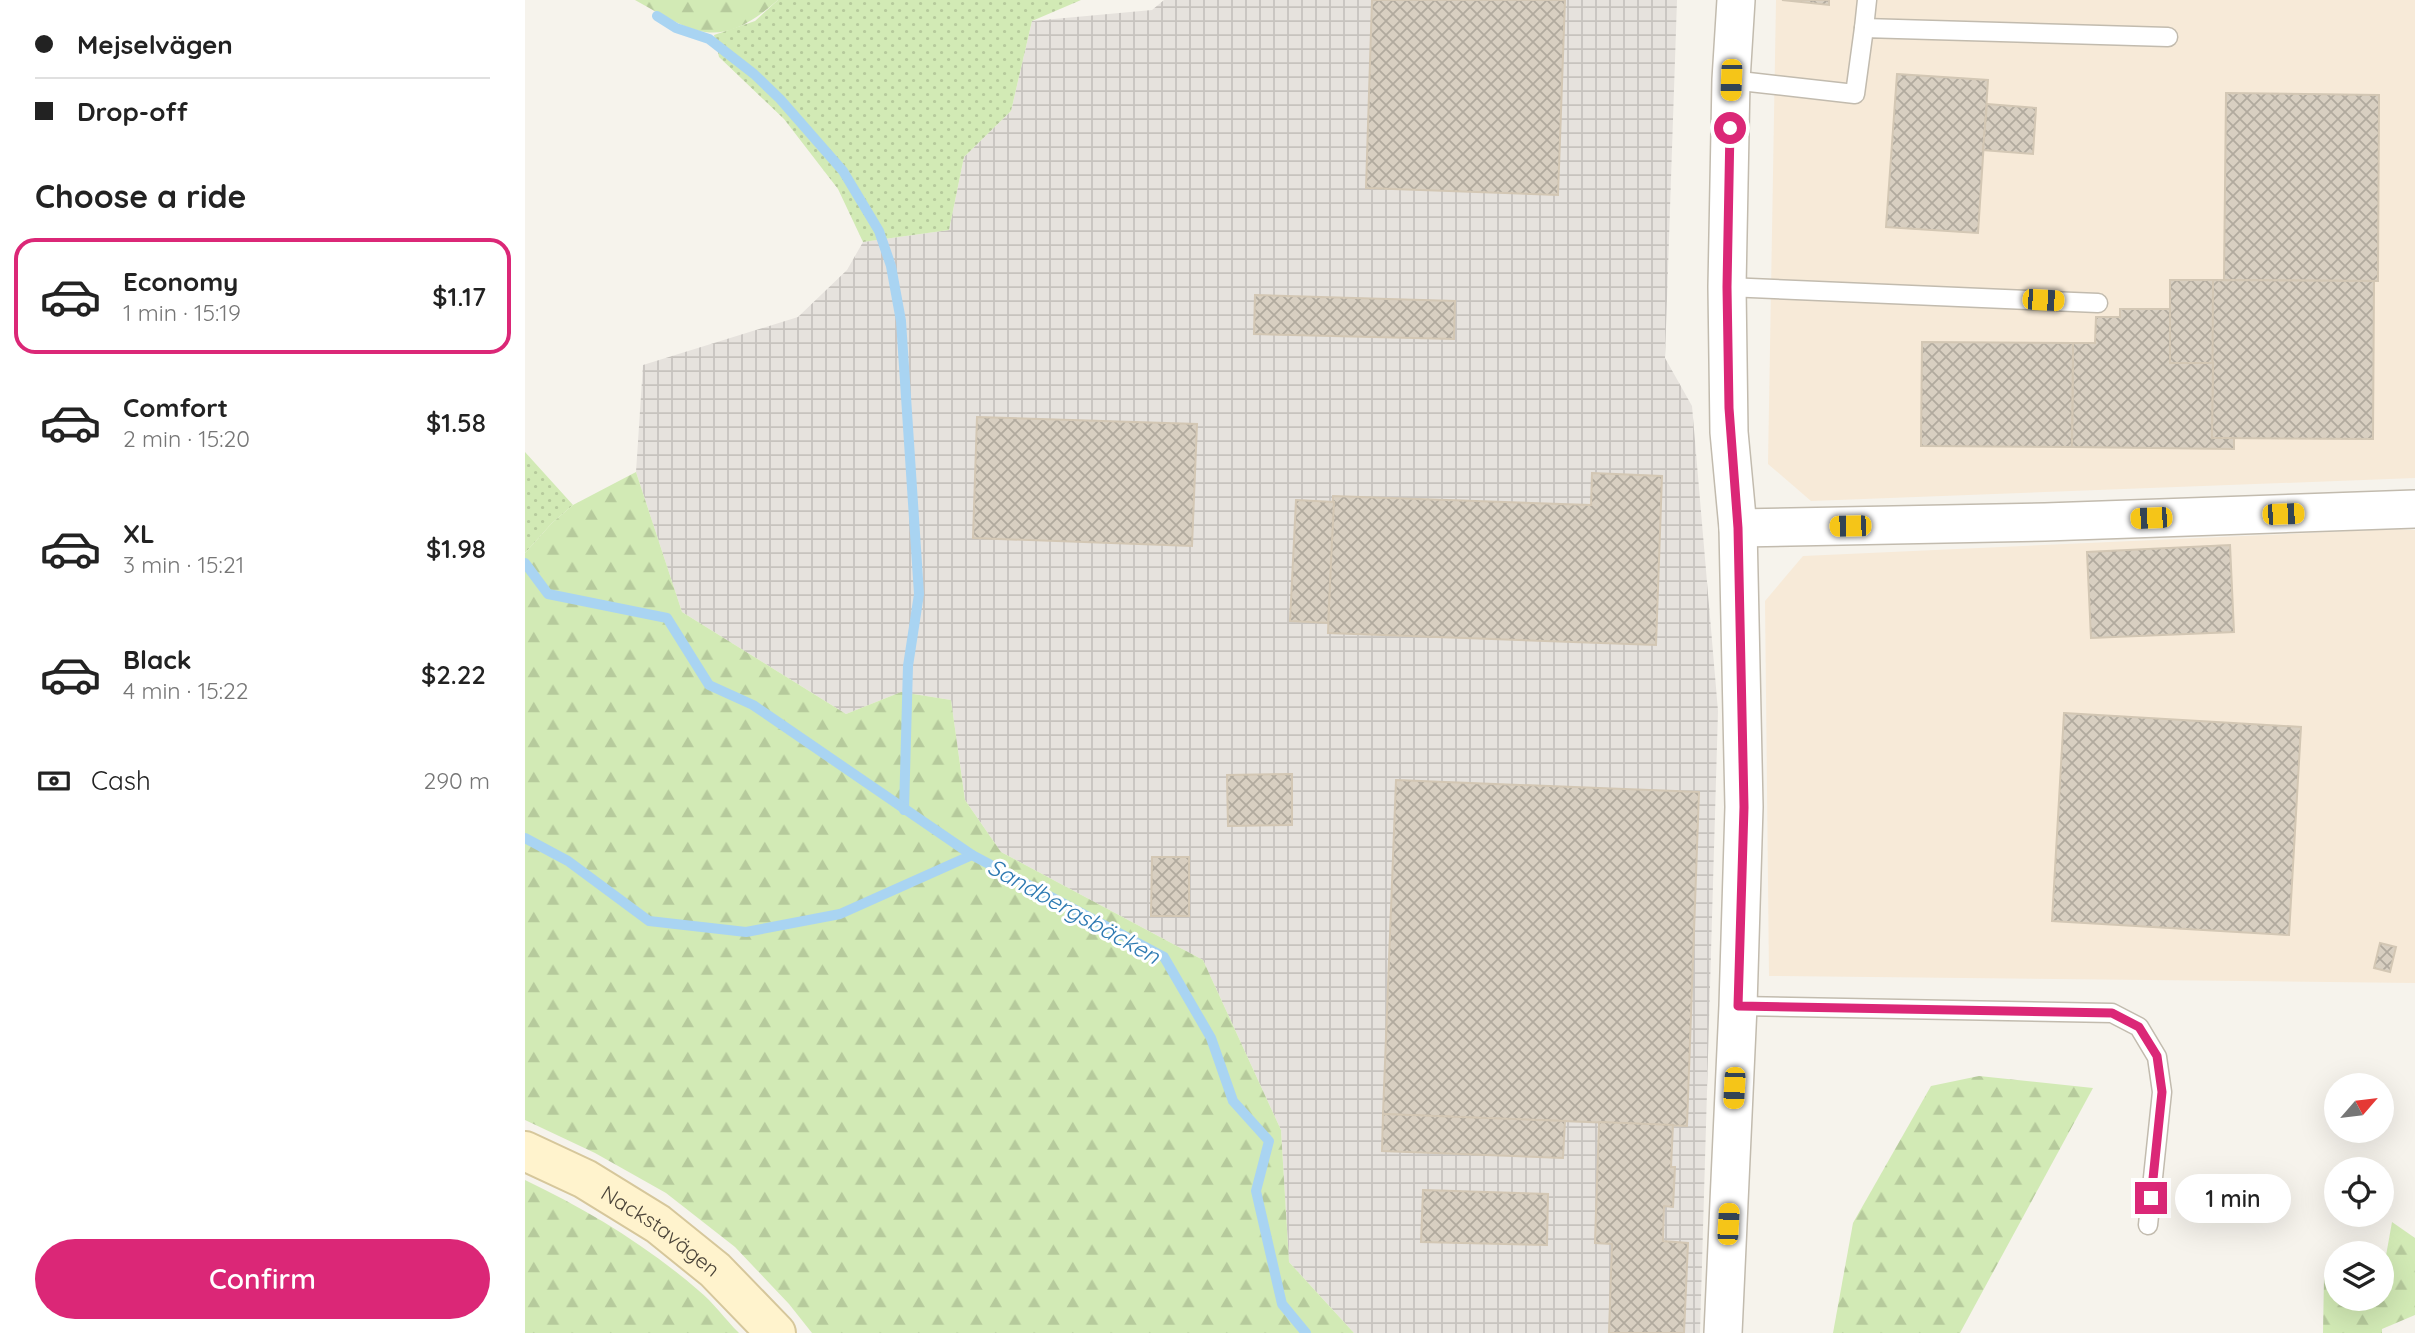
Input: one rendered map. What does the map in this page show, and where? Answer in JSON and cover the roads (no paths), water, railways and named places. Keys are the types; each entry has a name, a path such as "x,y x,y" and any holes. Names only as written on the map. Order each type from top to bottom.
{"street":[{"path":"1723,1333 1744,807 1738,528 1729,432 1727,287 1731,80 1736,0"},
{"path":"1738,528 2045,522 2415,509"},
{"name":"Nackstavägen","path":"525,1151 585,1179 658,1224 715,1270 776,1333"}],"lane":[{"path":"1731,80 1855,94 1867,0"},
{"path":"1864,28 2168,37"},
{"path":"1727,287 2098,303"},
{"path":"1738,1006 2112,1013 2139,1027 2157,1056 2162,1092 2148,1225"}],"waterway":[{"path":"657,16 676,28 709,39 754,74 780,99 843,171 879,231 891,266 901,321 919,594 908,666 904,810"},
{"path":"525,563 548,594 667,618 709,685 753,705 972,855"},
{"name":"Sandbergsbäcken","path":"525,838 568,861 649,921 746,932 840,914 972,855 1164,957 1211,1038 1233,1101 1269,1141 1256,1191 1282,1304 1306,1333"}]}
